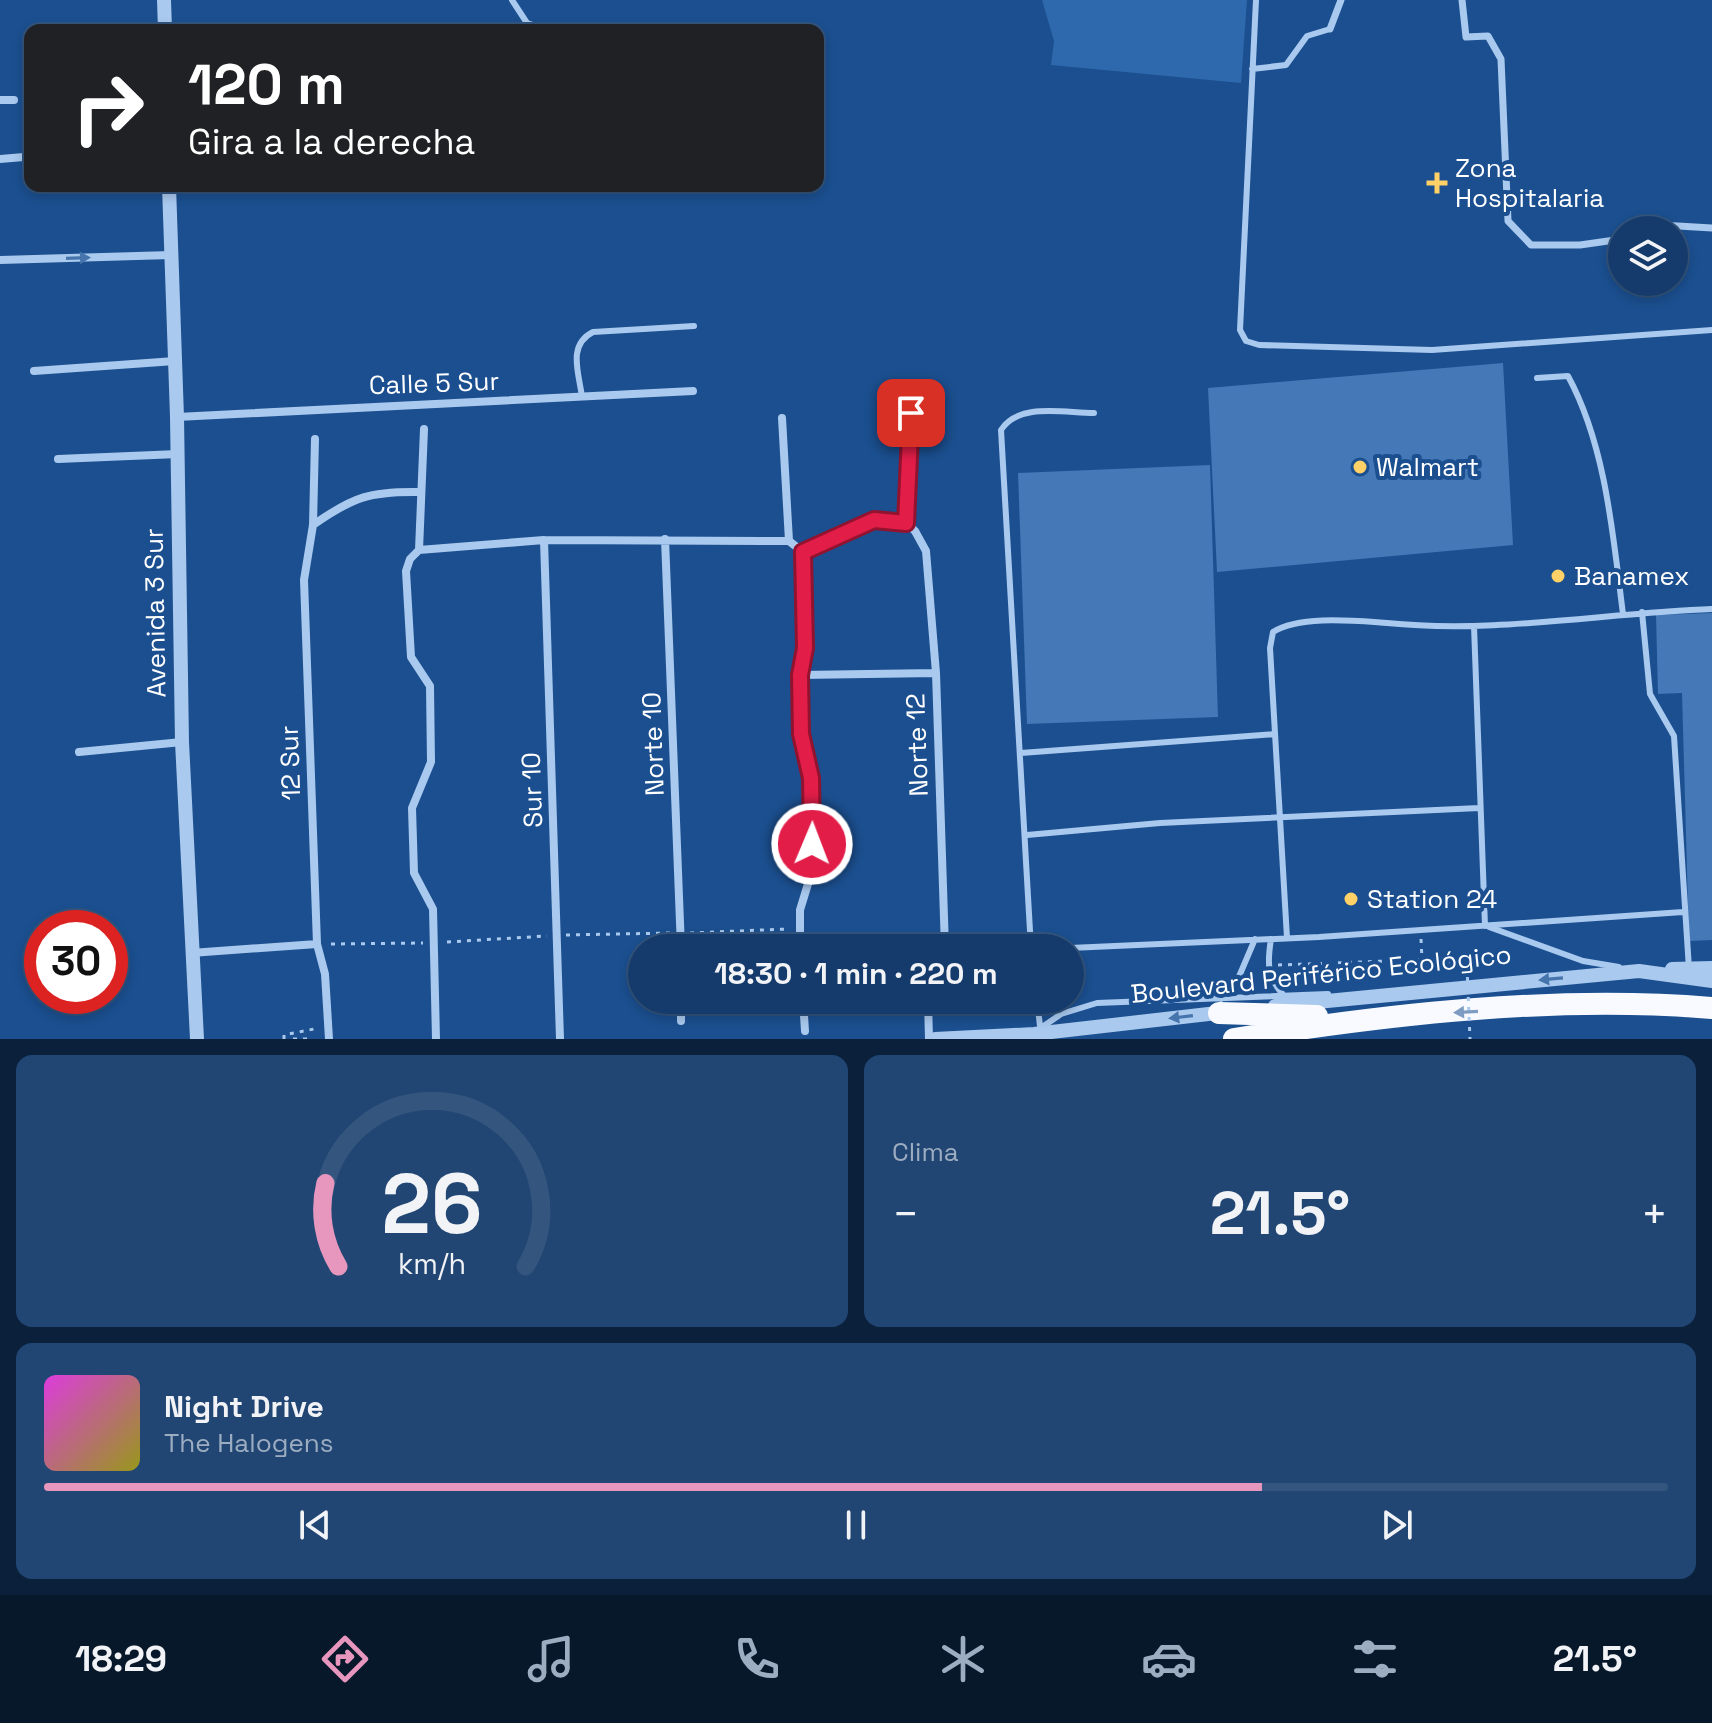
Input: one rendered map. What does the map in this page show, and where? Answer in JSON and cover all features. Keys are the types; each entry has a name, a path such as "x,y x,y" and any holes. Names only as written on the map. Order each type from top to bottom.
{"highway":[{"path":"1220,1006 1370,1017"},
{"name":"Boulevard Periférico Ecológico","path":"1234,1039 1370,1017 1574,1006 1712,1008"}],"street":[{"path":"164,0 165,24"},
{"path":"1330,29 1341,0"},
{"path":"1462,0 1466,37 1488,36 1501,59 1508,221 1531,245 1580,245 1608,241"},
{"path":"0,100 14,100"},
{"path":"0,159 24,157"},
{"name":"Avenida 3 Sur","path":"169,192 178,454 182,742 197,1039"},
{"path":"1688,227 1712,228"},
{"path":"0,260 171,255"},
{"path":"34,371 175,361"},
{"name":"Calle 5 Sur","path":"177,417 693,391"},
{"path":"803,552 874,520 906,523 911,413"},
{"path":"782,418 789,541"},
{"path":"419,550 424,429"},
{"name":"12 Sur","path":"315,439 313,525 304,580 317,944 325,974 329,1039"},
{"path":"58,459 178,454"},
{"path":"313,525 360,496 380,491 420,492"},
{"name":"Norte 12","path":"906,523 923,542 936,673 945,934"},
{"name":"Norte 10","path":"665,539 680,934"},
{"path":"436,1039 433,909 418,885 412,808 431,762 430,686 411,657 406,571 410,559 419,550 544,540 789,541 803,552"},
{"name":"Sur 10","path":"544,540 560,1039"},
{"path":"800,934 800,910 811,874 813,814 811,778 801,734 800,675 805,648 803,552"},
{"path":"800,675 936,673"},
{"path":"79,752 182,742"},
{"path":"191,953 317,944"},
{"path":"1639,971 1712,968"},
{"name":"Boulevard Periférico Ecológico","path":"932,1039 1037,1030 1220,1006 1639,971 1712,981"},
{"path":"681,1014 681,1021"},
{"path":"804,1014 805,1031"},
{"path":"929,1014 932,1039"}],"lane":[{"path":"512,0 530,24"},
{"path":"1256,0 1240,330 1246,341 1259,345 1432,350 1712,330"},
{"path":"1252,69 1286,65 1307,36 1330,29"},
{"path":"582,397 576,348 580,338 593,332 694,326"},
{"path":"1537,378 1568,376 1588,421 1613,538 1623,614"},
{"path":"1031,934 1001,430 1008,418 1021,413 1094,413"},
{"path":"1287,938 1270,648 1273,632 1284,625 1351,620 1474,626 1712,609"},
{"path":"1642,612 1650,694 1674,736 1689,969"},
{"path":"1474,626 1485,926"},
{"path":"1021,753 1118,749 1275,734"},
{"path":"1027,835 1279,817 1479,808"},
{"path":"1084,947 1271,939 1683,912"},
{"path":"1485,926 1583,961 1639,971"},
{"path":"1220,1006 1235,986 1255,939"},
{"path":"1271,939 1267,965 1270,980 1284,996"},
{"path":"1037,1030 1061,1014 1097,1003 1220,1006 1284,996 1395,992"},
{"path":"1037,1014 1037,1030"}],"path":[{"path":"1421,930 1422,960"},
{"path":"1267,965 1470,958 1412,969 1467,967 1470,1039"},
{"path":"284,1039 284,1035 328,1027"},
{"path":"293,1039 311,1039"}],"shaded area":[{"path":"1042,0 1247,0 1241,83 1051,65 1054,41"}],"building":[{"name":"Walmart","path":"1503,363 1513,545 1217,572 1208,388"},
{"path":"1210,465 1218,717 1027,724 1018,473"},
{"path":"1712,613 1712,940 1689,941 1682,693 1658,694 1656,615"}],"place":[{"name":"Zona Hospitalaria","path":"1437,183"},
{"name":"Walmart","path":"1360,467"},
{"name":"Banamex","path":"1558,576"},
{"name":"Station 24","path":"1351,899"}],"route":[{"path":"812,844 811,778 801,734 800,675 805,648 803,552 874,520 891,519 906,523 911,413"}]}
